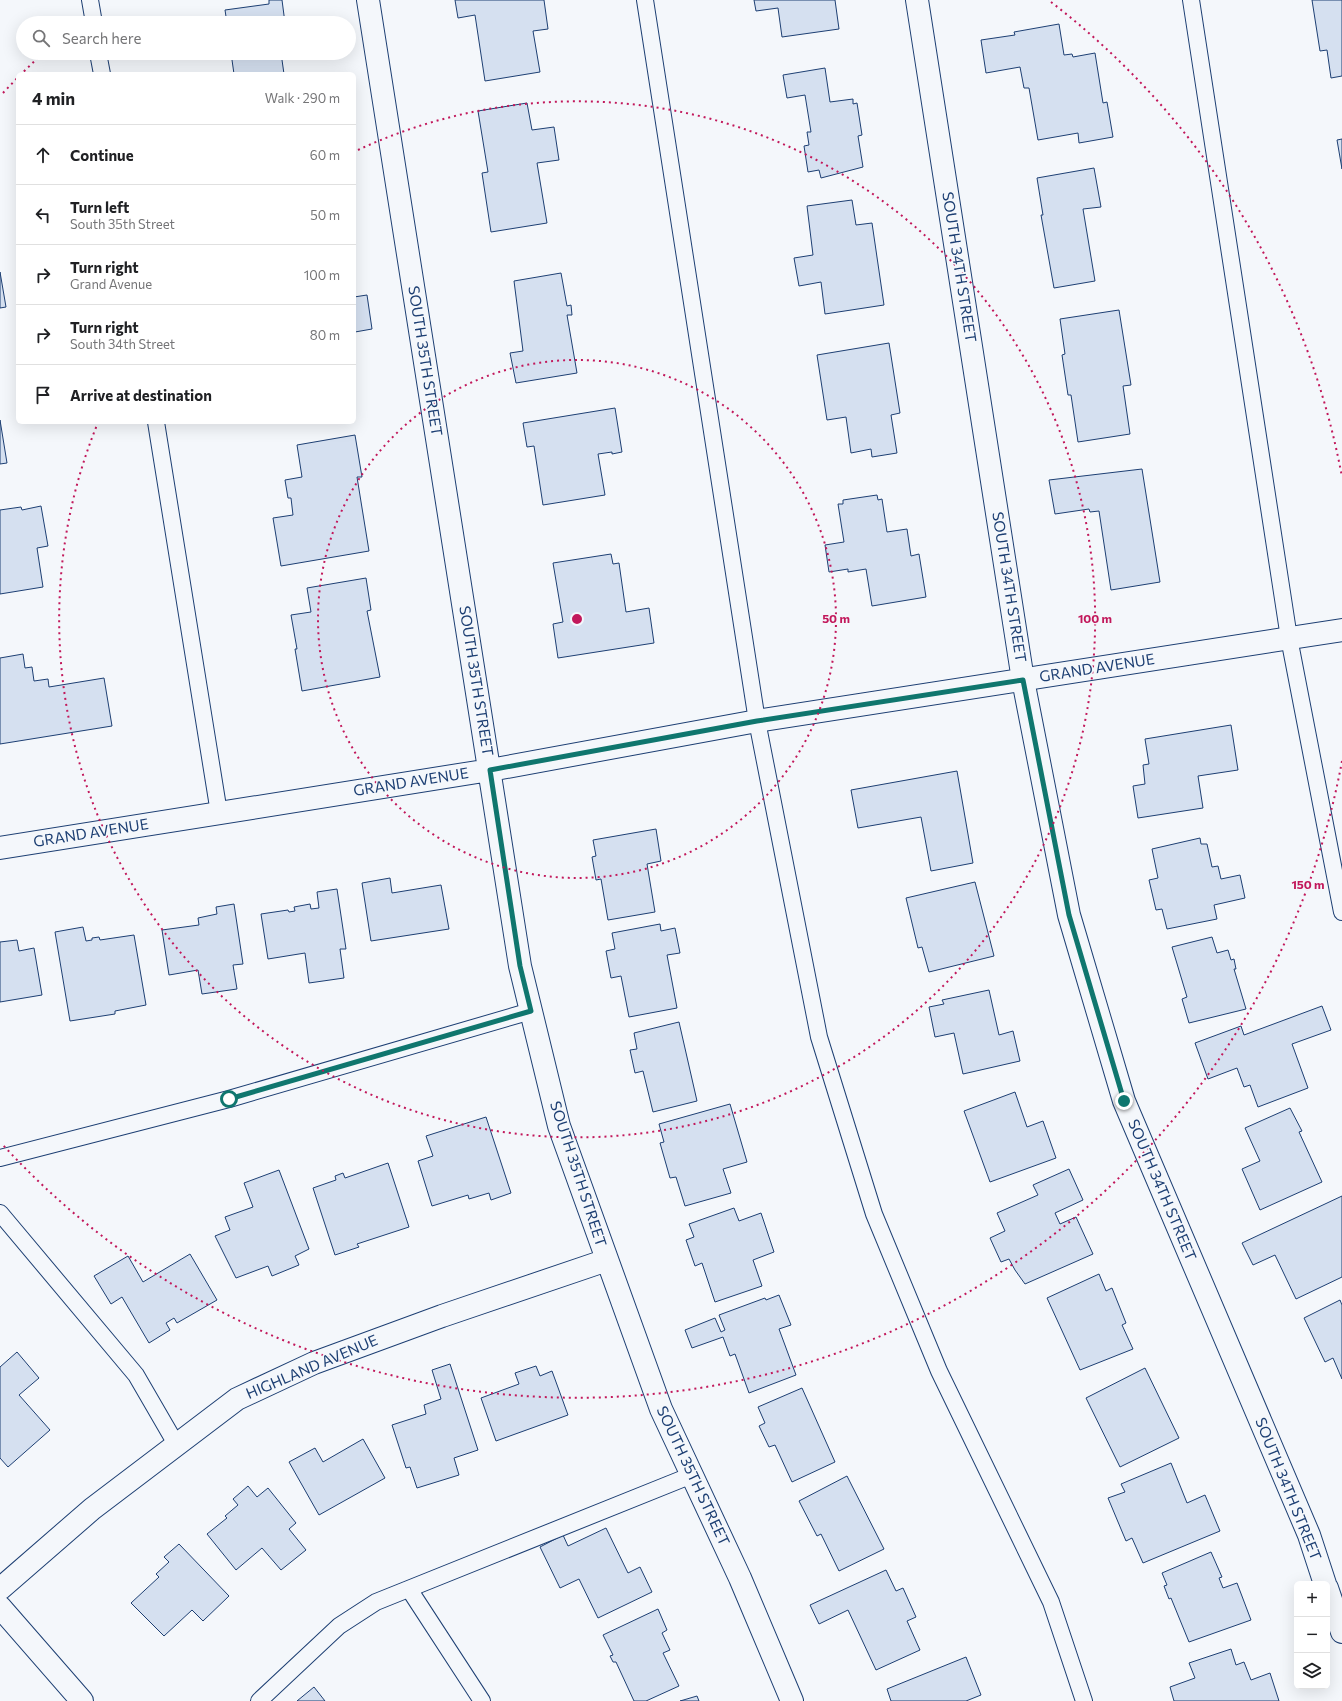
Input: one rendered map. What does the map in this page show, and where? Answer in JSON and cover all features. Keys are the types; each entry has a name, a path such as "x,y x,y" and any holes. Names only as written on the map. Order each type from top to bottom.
{"street":[{"name":"SOUTH 35TH STREET","path":"368,0 520,966 531,1011 560,1126 661,1409 740,1578 792,1701"},
{"name":"SOUTH 34TH STREET","path":"917,0 1023,680 1069,915 1124,1101 1309,1535 1325,1581"},
{"name":"GRAND AVENUE","path":"0,848 490,770 757,721 1342,630"},
{"name":"HIGHLAND AVENUE","path":"0,1589 92,1509 237,1399 314,1363 442,1316 607,1260"},
{"path":"1330,1597 1342,1632"},
{"path":"0,1607 82,1701"}],"lane":[{"path":"90,0 93,16"},
{"path":"645,0 757,721 819,1037 874,1214 939,1371 1051,1602 1084,1701"},
{"path":"1191,0 1289,638 1342,912"},
{"path":"99,60 102,72"},
{"path":"156,424 219,813"},
{"path":"0,1158 229,1099 531,1011"},
{"path":"0,1213 136,1375 176,1444"},
{"path":"259,1701 339,1626 376,1602 692,1475"},
{"path":"409,1589 482,1701"}],"building":[{"path":"269,0 282,0 284,16 226,16 225,10 269,4"},
{"path":"455,0 544,0 548,29 533,31 540,72 485,81 475,15 458,18"},
{"path":"754,0 835,0 839,29 782,37 778,8 756,11"},
{"path":"1312,0 1342,0 1342,76 1331,78 1327,50 1320,51"},
{"path":"1059,24 1064,55 1072,54 1073,57 1095,53 1103,103 1107,102 1113,137 1079,143 1078,133 1038,140 1029,88 1024,88 1020,67 986,73 981,40 1015,35 1014,32"},
{"path":"232,60 282,60 284,72 234,72"},
{"path":"825,68 830,102 853,99 853,104 857,103 862,135 858,136 863,167 821,178 819,170 808,172 804,146 809,145 807,132 811,132 805,95 787,98 783,75"},
{"path":"527,103 532,130 554,127 559,160 537,163 547,223 491,232 482,173 488,172 478,111"},
{"path":"1342,139 1342,169 1337,140"},
{"path":"1094,168 1101,207 1083,209 1095,281 1054,288 1041,215 1043,215 1037,178"},
{"path":"852,200 856,225 872,223 884,305 825,314 821,282 799,286 794,258 813,255 807,206"},
{"path":"0,272 6,307 0,308"},
{"path":"561,273 567,306 571,305 572,315 567,315 577,373 516,383 510,353 523,351 514,281"},
{"path":"367,295 372,329 356,332 356,297"},
{"path":"1119,310 1131,385 1123,386 1130,434 1078,442 1071,395 1068,395 1062,355 1065,354 1060,319"},
{"path":"889,343 900,413 891,415 897,453 872,457 871,449 851,453 846,417 827,420 817,355"},
{"path":"615,408 622,452 598,454 605,495 543,505 534,446 527,447 523,423"},
{"path":"0,420 7,463 0,464"},
{"path":"355,435 362,477 357,477 369,551 281,566 273,518 293,515 291,498 288,498 285,480 302,477 297,445"},
{"path":"1142,469 1160,582 1111,590 1099,511 1090,512 1089,509 1055,514 1049,480"},
{"path":"877,495 878,500 882,499 887,532 907,529 911,556 919,554 926,597 872,606 866,569 848,572 848,569 829,572 825,545 844,542 838,504 843,504 843,500"},
{"path":"41,506 48,546 37,548 43,587 0,594 0,510 21,507 22,510"},
{"path":"611,554 613,564 619,563 626,612 649,608 654,643 558,658 553,624 563,622 553,563"},
{"path":"366,578 371,610 367,611 380,677 302,691 291,615 311,612 307,588"},
{"path":"23,654 25,668 32,667 34,681 48,679 49,687 104,678 112,726 0,744 0,658"},
{"path":"1231,725 1238,770 1198,776 1203,808 1138,818 1133,786 1145,784 1143,765 1149,764 1145,739"},
{"path":"957,771 973,863 931,871 921,817 858,828 851,790"},
{"path":"656,829 661,861 647,864 655,912 608,920 601,879 596,880 592,857 596,856 593,840"},
{"path":"1200,838 1201,844 1207,844 1212,867 1218,866 1221,879 1240,875 1245,898 1214,905 1217,919 1167,929 1162,909 1156,910 1149,880 1158,878 1152,849"},
{"path":"390,878 392,893 441,885 449,929 371,941 362,883"},
{"path":"975,882 994,956 929,972 922,947 918,948 906,898"},
{"path":"337,889 346,949 340,949 344,978 309,983 305,953 268,959 261,914 288,910 289,912 295,911 294,907 310,904 311,909 319,908 317,892"},
{"path":"234,904 243,964 233,965 237,989 202,994 198,970 169,975 162,930 199,925 198,918 217,914 216,907"},
{"path":"660,924 661,931 675,928 680,953 667,955 677,1008 629,1017 621,976 611,978 606,951 615,949 612,933"},
{"path":"83,927 86,941 99,937 100,940 134,935 146,1005 115,1011 115,1014 70,1021 55,932"},
{"path":"1212,937 1217,953 1228,950 1231,960 1234,959 1236,969 1234,969 1246,1009 1189,1023 1182,999 1187,997 1172,947"},
{"path":"17,940 19,951 34,948 42,995 0,1002 0,942"},
{"path":"989,990 999,1035 1013,1031 1020,1061 963,1074 954,1033 935,1037 929,1007 944,1004 942,1000"},
{"path":"1322,1006 1331,1030 1292,1044 1308,1088 1258,1107 1250,1085 1244,1087 1237,1068 1208,1079 1195,1043 1241,1026 1244,1035"},
{"path":"679,1022 697,1101 653,1112 643,1071 635,1073 630,1050 637,1049 634,1033"},
{"path":"1015,1092 1027,1127 1043,1121 1056,1158 990,1182 964,1111"},
{"path":"730,1104 747,1162 723,1169 731,1193 685,1206 676,1177 670,1178 660,1143 664,1142 659,1124"},
{"path":"1290,1108 1302,1131 1299,1132 1322,1182 1260,1210 1242,1169 1260,1161 1245,1128"},
{"path":"486,1117 511,1193 491,1200 489,1193 469,1199 468,1195 432,1206 418,1161 433,1156 426,1136"},
{"path":"388,1163 409,1227 357,1244 359,1247 335,1255 313,1188 336,1180 335,1176 343,1173 345,1178"},
{"path":"1069,1169 1083,1200 1055,1213 1060,1224 1076,1217 1093,1254 1025,1284 1009,1259 1001,1262 990,1238 1005,1231 997,1213 1038,1195 1033,1185"},
{"path":"279,1170 309,1249 295,1256 299,1265 272,1276 268,1266 236,1278 215,1236 230,1230 225,1217 253,1207 244,1183"},
{"path":"1342,1196 1342,1277 1296,1299 1275,1255 1253,1265 1242,1243"},
{"path":"734,1208 739,1221 761,1213 774,1252 753,1260 762,1286 715,1302 702,1263 695,1266 686,1240 694,1237 689,1224"},
{"path":"190,1254 217,1300 177,1323 174,1318 166,1323 170,1330 149,1343 122,1297 111,1304 94,1276 128,1256 143,1282"},
{"path":"1099,1274 1106,1291 1112,1288 1126,1323 1122,1325 1133,1349 1080,1370 1047,1298"},
{"path":"779,1295 791,1325 779,1329 796,1375 749,1393 735,1354 730,1356 723,1337 692,1348 685,1330 715,1318 721,1332 725,1330 719,1315 765,1298 766,1300"},
{"path":"1340,1300 1342,1305 1342,1379 1333,1358 1325,1362 1304,1318"},
{"path":"17,1352 39,1378 19,1395 50,1430 8,1467 0,1458 0,1367"},
{"path":"450,1364 478,1450 454,1458 459,1475 417,1488 410,1467 406,1468 392,1425 426,1414 424,1405 441,1399 432,1370"},
{"path":"536,1366 540,1376 552,1371 568,1415 496,1441 481,1398 519,1384 515,1373"},
{"path":"1145,1368 1179,1438 1120,1467 1086,1398"},
{"path":"802,1388 835,1462 792,1482 775,1445 769,1447 759,1426 765,1423 758,1407"},
{"path":"363,1439 385,1478 319,1515 289,1462 315,1448 323,1462"},
{"path":"1171,1463 1187,1503 1205,1495 1220,1531 1143,1563 1132,1538 1126,1541 1108,1498 1125,1492 1121,1484"},
{"path":"847,1476 884,1549 839,1571 821,1534 817,1536 799,1501"},
{"path":"248,1486 257,1497 268,1488 296,1523 289,1529 306,1550 281,1570 262,1548 236,1570 207,1534 227,1518 225,1516 238,1505 233,1499"},
{"path":"606,1528 628,1573 640,1567 652,1592 598,1618 579,1579 560,1588 540,1547 563,1535 568,1546"},
{"path":"179,1544 229,1596 203,1621 192,1610 164,1636 131,1603 159,1577 156,1574 169,1562 164,1557"},
{"path":"1211,1552 1222,1577 1219,1578 1223,1588 1237,1583 1251,1620 1189,1642 1171,1598 1169,1599 1164,1586 1167,1585 1162,1573"},
{"path":"886,1570 896,1591 903,1588 916,1617 907,1621 920,1650 876,1670 848,1610 819,1624 810,1605"},
{"path":"658,1609 667,1630 662,1633 670,1650 663,1653 679,1686 646,1701 634,1701 616,1662 613,1662 610,1656 613,1655 603,1635"},
{"path":"1231,1649 1236,1665 1244,1662 1251,1680 1270,1673 1279,1701 1174,1701 1170,1687 1195,1678 1189,1663"},
{"path":"966,1657 981,1695 966,1701 891,1701 887,1689"},
{"path":"314,1687 325,1701 297,1701"},
{"path":"697,1696 699,1701 680,1701"}],"route":[{"path":"229,1099 531,1011 520,966 490,770 757,721 1023,680 1069,915 1124,1101"}]}
